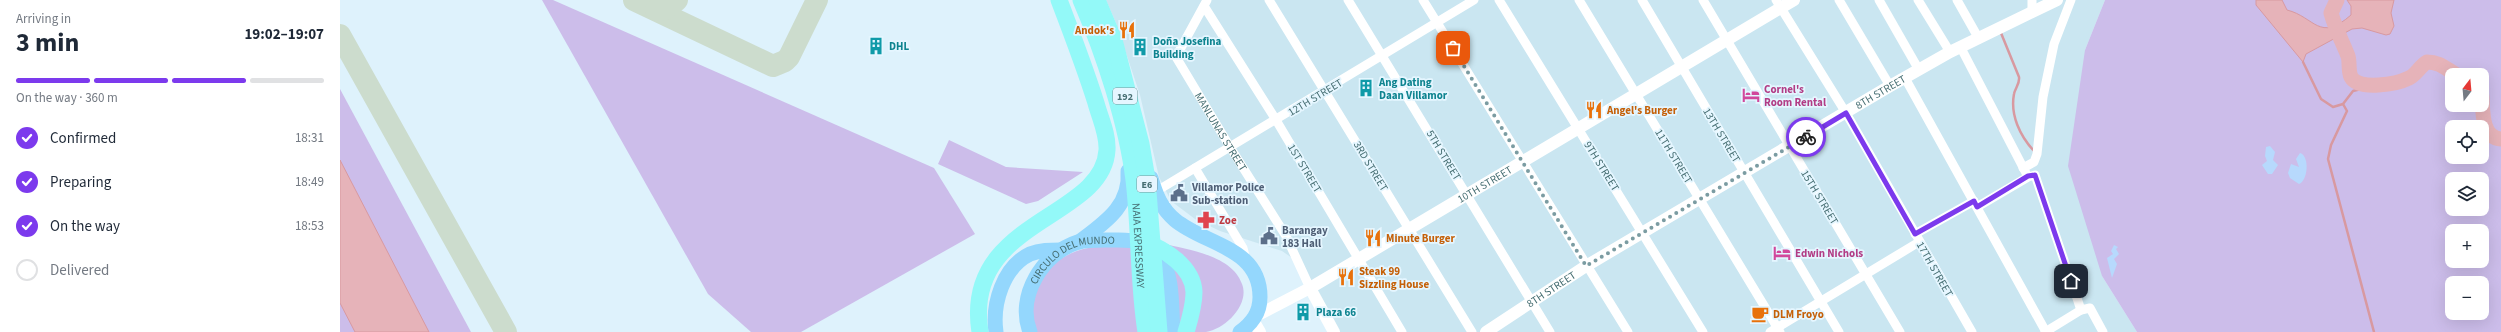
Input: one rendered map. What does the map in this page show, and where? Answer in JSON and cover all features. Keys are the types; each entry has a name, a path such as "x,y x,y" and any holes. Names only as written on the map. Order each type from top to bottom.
{"highway":[{"path":"980,332 978,316 980,300 991,269 1013,240 1092,185 1105,161 1107,146 1105,132 1059,0"},
{"name":"NAIA EXPRESSWAY","path":"1080,0 1098,46 1129,149 1134,180 1146,332"},
{"name":"NAIA EXPRESSWAY","path":"1099,2 1114,40 1141,144 1147,179 1159,332"},
{"path":"1141,242 1161,249 1185,269 1192,283 1193,300 1186,332"}],"main road":[{"name":"192","path":"1079,242 1120,206 1126,195 1128,177 1120,133 1104,72 1080,0"},
{"name":"192","path":"1099,2 1155,192 1168,214 1202,238 1227,247 1246,262 1254,272 1259,285 1260,300 1256,323"},
{"name":"CIRCULO DEL MUNDO","path":"1030,332 1026,308 1032,285 1042,268 1061,250 1079,242 1141,242"},
{"path":"1141,242 1158,254 1166,268 1170,281 1173,332"},
{"path":"996,332 995,316 998,298 1011,270 1031,254 1043,251 1061,250"},
{"path":"1240,332 1256,323"}],"street":[{"name":"3RD STREET","path":"1269,0 1326,90 1408,229 1472,332"},
{"name":"5TH STREET","path":"1348,0 1384,55 1550,332"},
{"path":"1423,0 1628,332"},
{"name":"12TH STREET","path":"1155,192 1474,0"},
{"name":"9TH STREET","path":"1499,0 1703,332"},
{"name":"11TH STREET","path":"1580,0 1700,200 1776,331"},
{"name":"13TH STREET","path":"1642,0 1840,332"},
{"name":"15TH STREET","path":"1703,0 1900,332"},
{"name":"10TH STREET","path":"1256,323 1310,288 1726,40 1779,4 1794,0"},
{"path":"1839,0 1890,86"},
{"path":"1879,0 1919,70"},
{"path":"1918,0 1956,50 2029,174 2081,310"},
{"path":"1957,0 1979,39"},
{"path":"2032,0 2032,13"},
{"name":"8TH STREET","path":"1486,332 1586,266 1700,200 1744,172 1890,86 1956,50 2057,0"},
{"path":"1776,331 1866,274 1917,238 2029,174 2037,154 2044,89 2054,44 2071,0"},
{"name":"MANLUNAS STREET","path":"1206,3 1176,57 1230,148 1286,236 1310,288 1334,332"},
{"name":"1ST STREET","path":"1206,3 1402,332"},
{"name":"17TH STREET","path":"1779,4 1846,113 1972,332"},
{"path":"1905,78 2046,332 2081,310 2092,310 2103,332"},
{"path":"1195,168 1242,248 1246,262"}],"shaded area":[{"path":"542,0 553,0 934,168 975,234 801,332 751,332 708,294"},
{"path":"1106,0 2105,0 2085,50 2102,276 2137,332 1339,332 1295,260 1282,251 1220,231 1195,219 1171,201 1159,177 1140,95 1116,23"},
{"path":"2105,0 2501,0 2501,332 2137,332 2102,276 2068,166 2085,50"},
{"path":"2256,0 2282,0 2287,10 2296,13 2324,28 2340,23 2351,15 2351,6 2347,0 2394,0 2391,13 2394,26 2390,34 2386,35 2362,28 2352,29 2306,54 2303,62 2256,5"},
{"path":"340,89 471,332 340,332"},
{"path":"949,140 1006,167 1083,172 1038,201 1026,204 938,164"},
{"path":"340,160 429,332 355,332 340,303"},
{"path":"1161,243 1208,255 1229,266 1237,274 1244,292 1243,300 1228,321 1214,330 1206,332 1036,332 1031,314 1032,300 1035,289 1048,270 1057,262 1077,251 1097,246"}],"sand":[{"path":"2270,146 2275,152 2273,160 2278,165 2272,174 2268,174 2262,165 2267,161 2265,156 2266,147"},
{"path":"2300,153 2305,159 2307,168 2302,182 2299,184 2290,178 2288,173 2291,164 2299,167 2296,159"},
{"path":"2114,245 2118,247 2116,249 2119,254 2114,259 2117,264 2112,278 2107,258 2113,254 2111,251"}],"waterway":[{"path":"2337,0 2331,13 2348,56 2350,75 2355,81 2370,85 2396,82 2411,77 2427,62 2432,62 2445,68"},
{"path":"2001,33 2019,77 2013,102 2013,110 2017,125 2024,139 2034,151"},
{"path":"2303,62 2321,99 2333,107 2343,104 2353,91 2373,86"},
{"path":"2343,104 2347,111 2331,145 2328,159 2374,332"},
{"path":"2483,112 2486,129 2494,137 2501,139"}],"taxiway":[{"path":"634,0 773,66 785,61 789,57 817,0"},
{"path":"656,10 666,9 677,0"},
{"path":"340,35 506,332"}],"way so far":[{"path":"1453,48 1586,266 1806,137"}],"place":[{"name":"Andok's","path":"1127,30"},
{"name":"DHL","path":"876,46"},
{"name":"Doña Josefina Building","path":"1140,47"},
{"name":"Ang Dating Daan Villamor","path":"1366,88"},
{"name":"Cornel's Room Rental","path":"1751,95"},
{"name":"Angel's Burger","path":"1594,110"},
{"name":"Villamor Police Sub-station","path":"1179,193"},
{"name":"Zoe","path":"1206,220"},
{"name":"Barangay 183 Hall","path":"1269,236"},
{"name":"Minute Burger","path":"1373,238"},
{"name":"Edwin Nichols","path":"1782,253"},
{"name":"Steak 99 Sizzling House","path":"1346,277"},
{"name":"Plaza 66","path":"1303,312"},
{"name":"DLM Froyo","path":"1760,314"}],"route":[{"path":"1806,137 1846,113 1915,234 1974,201 1977,207 2028,176 2033,174 2035,175 2071,281"}]}
